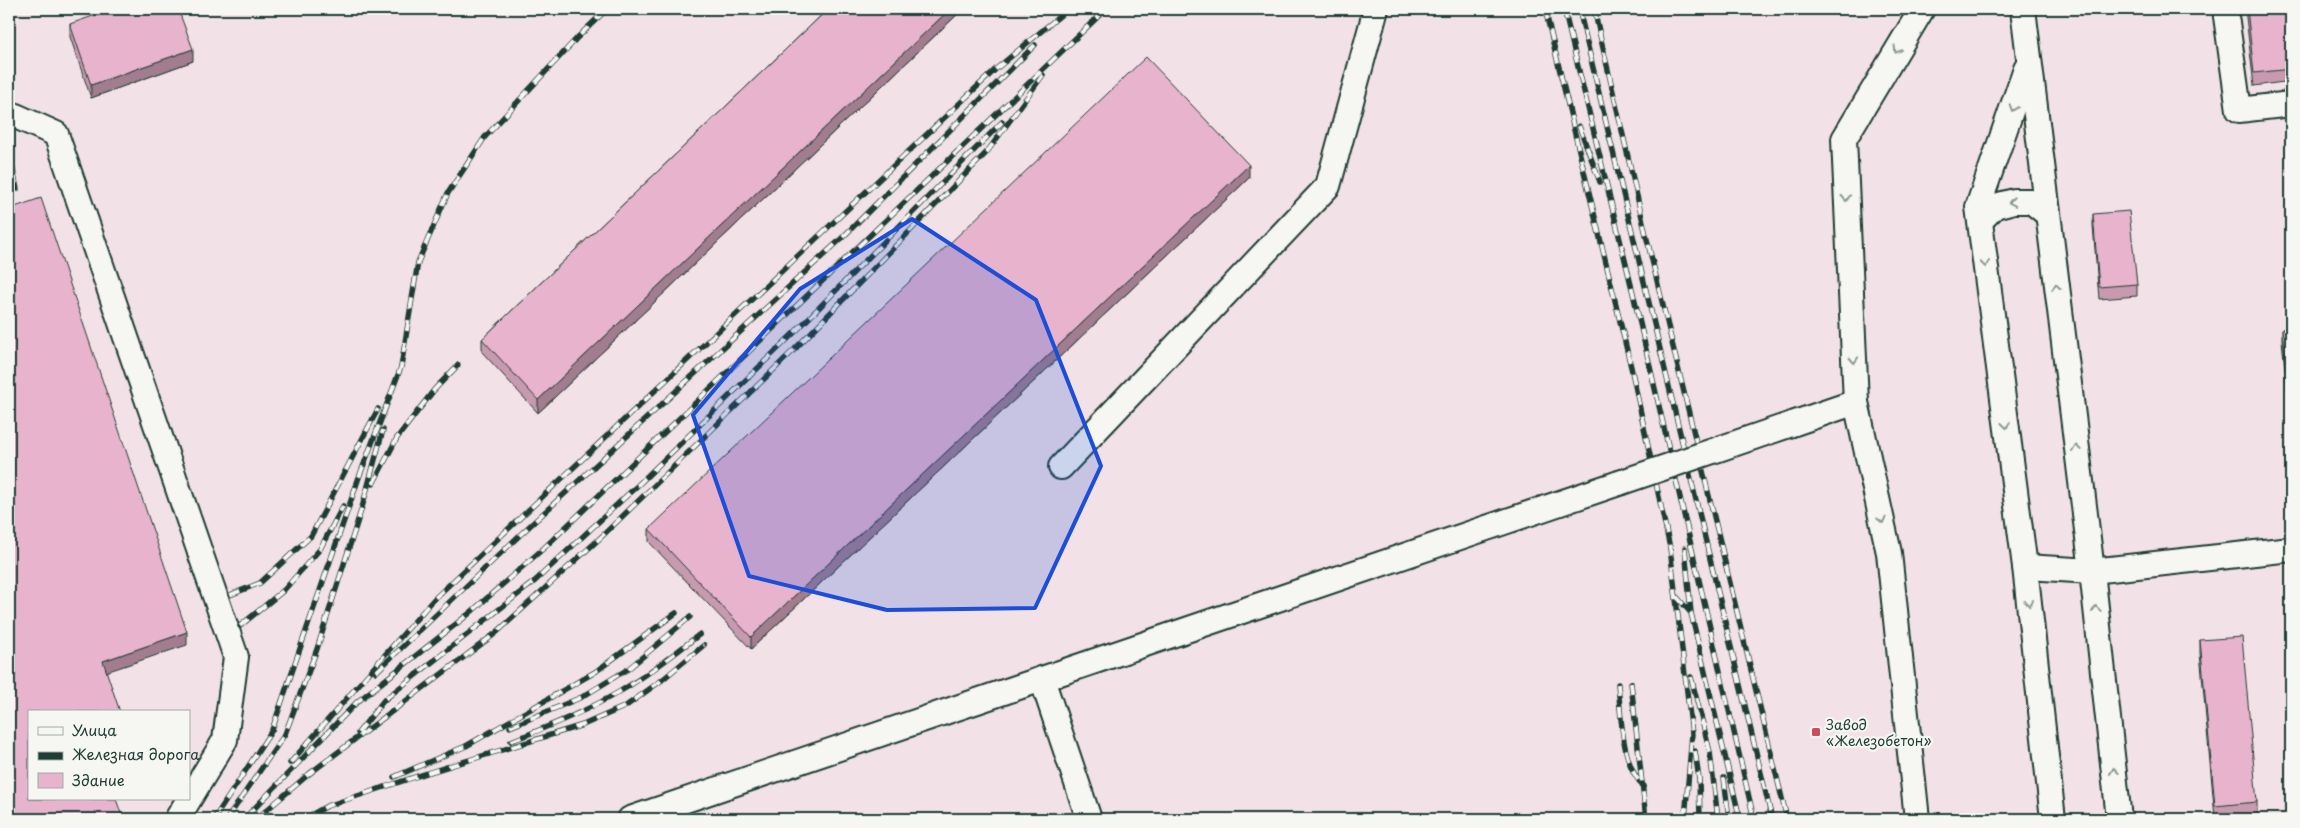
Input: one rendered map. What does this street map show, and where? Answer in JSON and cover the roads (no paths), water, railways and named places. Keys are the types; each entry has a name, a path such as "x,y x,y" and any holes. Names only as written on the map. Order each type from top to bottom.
{"street":[{"path":"1061,467 1328,186 1376,9"},
{"path":"1917,819 1889,553 1856,402 1844,139 1922,9"},
{"path":"2022,9 2092,571 2119,819"},
{"path":"2225,9 2239,110 2291,104"},
{"path":"2029,62 1978,207 2025,567 2053,819"},
{"path":"9,113 56,134 236,657 225,740 190,798"},
{"path":"1980,221 1995,206 2014,200 2031,201 2046,213"},
{"path":"630,819 1856,402"},
{"path":"2025,567 2092,571 2291,548"},
{"path":"1042,679 1089,819"},
{"path":"177,819 189,800"}],"railway":[{"path":"9,13 10,9"},
{"path":"214,819 272,730 358,480 401,367 418,262 448,193 485,137 578,37 607,9"},
{"path":"290,763 433,600 996,69 1068,9"},
{"path":"247,816 357,702 470,613 545,547 1106,9"},
{"path":"1545,9 1631,367 1670,548 1692,734 1685,819"},
{"path":"1564,9 1633,293 1754,819"},
{"path":"1579,9 1772,819"},
{"path":"1594,9 1646,235 1787,819"},
{"path":"376,672 522,533 841,239 1035,45"},
{"path":"256,819 309,774 496,633 598,540 795,349 987,152 1043,75"},
{"path":"358,733 384,700 535,581 638,485 797,330 1002,122"},
{"path":"1579,126 1600,182"},
{"path":"9,151 17,189"},
{"path":"373,484 397,438 434,390 458,365"},
{"path":"230,595 260,583 311,536 378,409"},
{"path":"227,819 285,734 317,649 363,504 383,430"},
{"path":"240,626 284,590 320,549 343,506"},
{"path":"1685,548 1691,613"},
{"path":"1676,596 1691,613 1740,819"},
{"path":"394,777 466,746 595,672 676,613"},
{"path":"510,727 582,697 628,669 690,617"},
{"path":"511,741 566,719 619,692 651,671 700,634"},
{"path":"304,819 327,806 583,725 626,706 662,680 704,645"},
{"path":"1691,677 1710,752 1718,819"},
{"path":"1631,683 1646,819"},
{"path":"1618,684 1621,724 1626,753 1636,777 1644,786"},
{"path":"1695,751 1699,779 1700,819"},
{"path":"1724,778 1729,819"}],"place":[{"name":"Завод «Железобетон»","path":"1816,732"}]}
